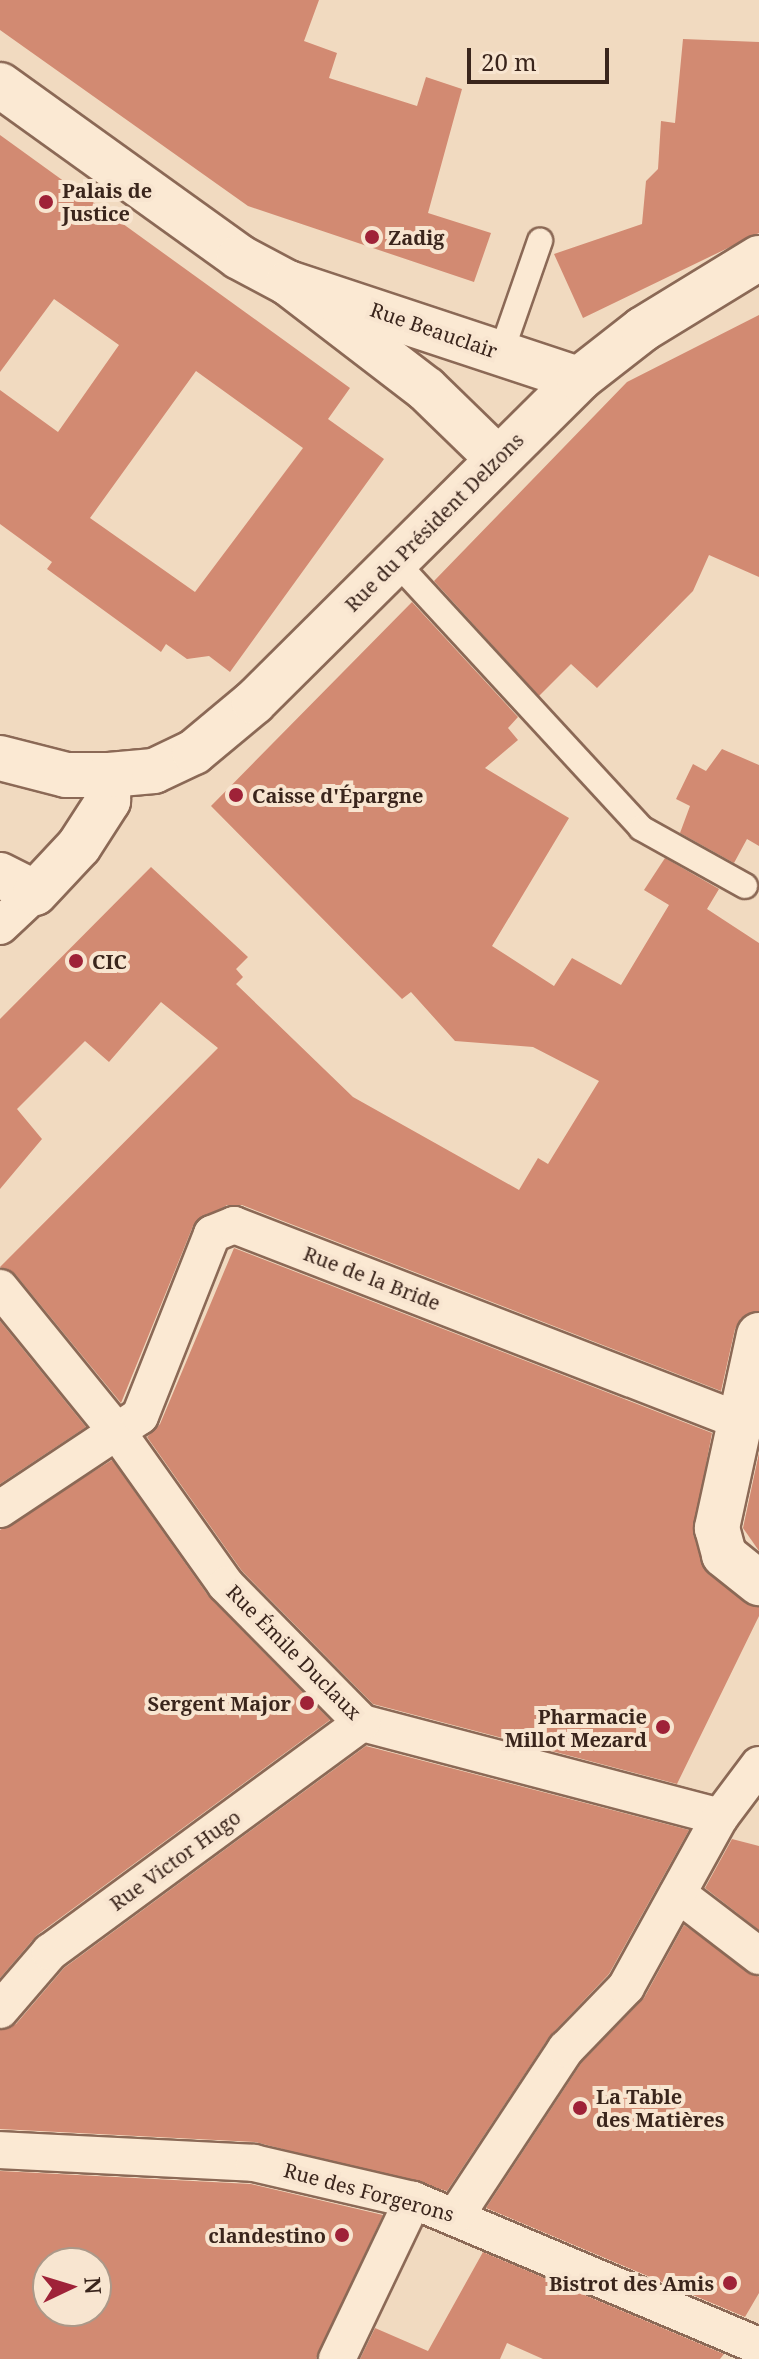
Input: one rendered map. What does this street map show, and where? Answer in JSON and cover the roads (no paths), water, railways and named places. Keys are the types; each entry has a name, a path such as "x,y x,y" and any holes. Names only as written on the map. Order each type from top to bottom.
{"street":[{"name":"Rue Beauclair","path":"0,85 239,257 288,283 426,389 497,458"},
{"name":"Rue du Président Delzons","path":"0,758 66,775 109,775 154,771 194,752 254,702 579,379 643,329 759,258"},
{"name":"Rue Beauclair","path":"288,283 579,379"},
{"path":"0,926 18,884 101,812 109,775"},
{"name":"Rue de la Bride","path":"0,1509 140,1416 212,1234 234,1225 740,1421"},
{"name":"Rue Émile Duclaux","path":"0,1288 118,1433 226,1585 362,1723 720,1817"},
{"path":"759,1335 717,1528 724,1555 759,1583"},
{"name":"Rue Victor Hugo","path":"0,2010 50,1952 362,1723"},
{"path":"457,2214 566,2049 626,1987 720,1817 759,1765"},
{"path":"678,1894 759,1956"},
{"name":"Rue des Forgerons","path":"0,2150 254,2163 413,2200 457,2214 756,2337"},
{"path":"337,2359 413,2200"}],"lane":[{"path":"501,353 540,241"},
{"path":"395,561 641,828 745,886"}],"place":[{"name":"Palais de Justice","path":"46,202"},
{"name":"Zadig","path":"372,237"},
{"name":"Caisse d'Épargne","path":"236,795"},
{"name":"CIC","path":"76,961"},
{"name":"Sergent Major","path":"307,1703"},
{"name":"Pharmacie Millot Mezard","path":"663,1727"},
{"name":"La Table des Matières","path":"580,2108"},
{"name":"clandestino","path":"342,2235"},
{"name":"Bistrot des Amis","path":"730,2283"}]}
